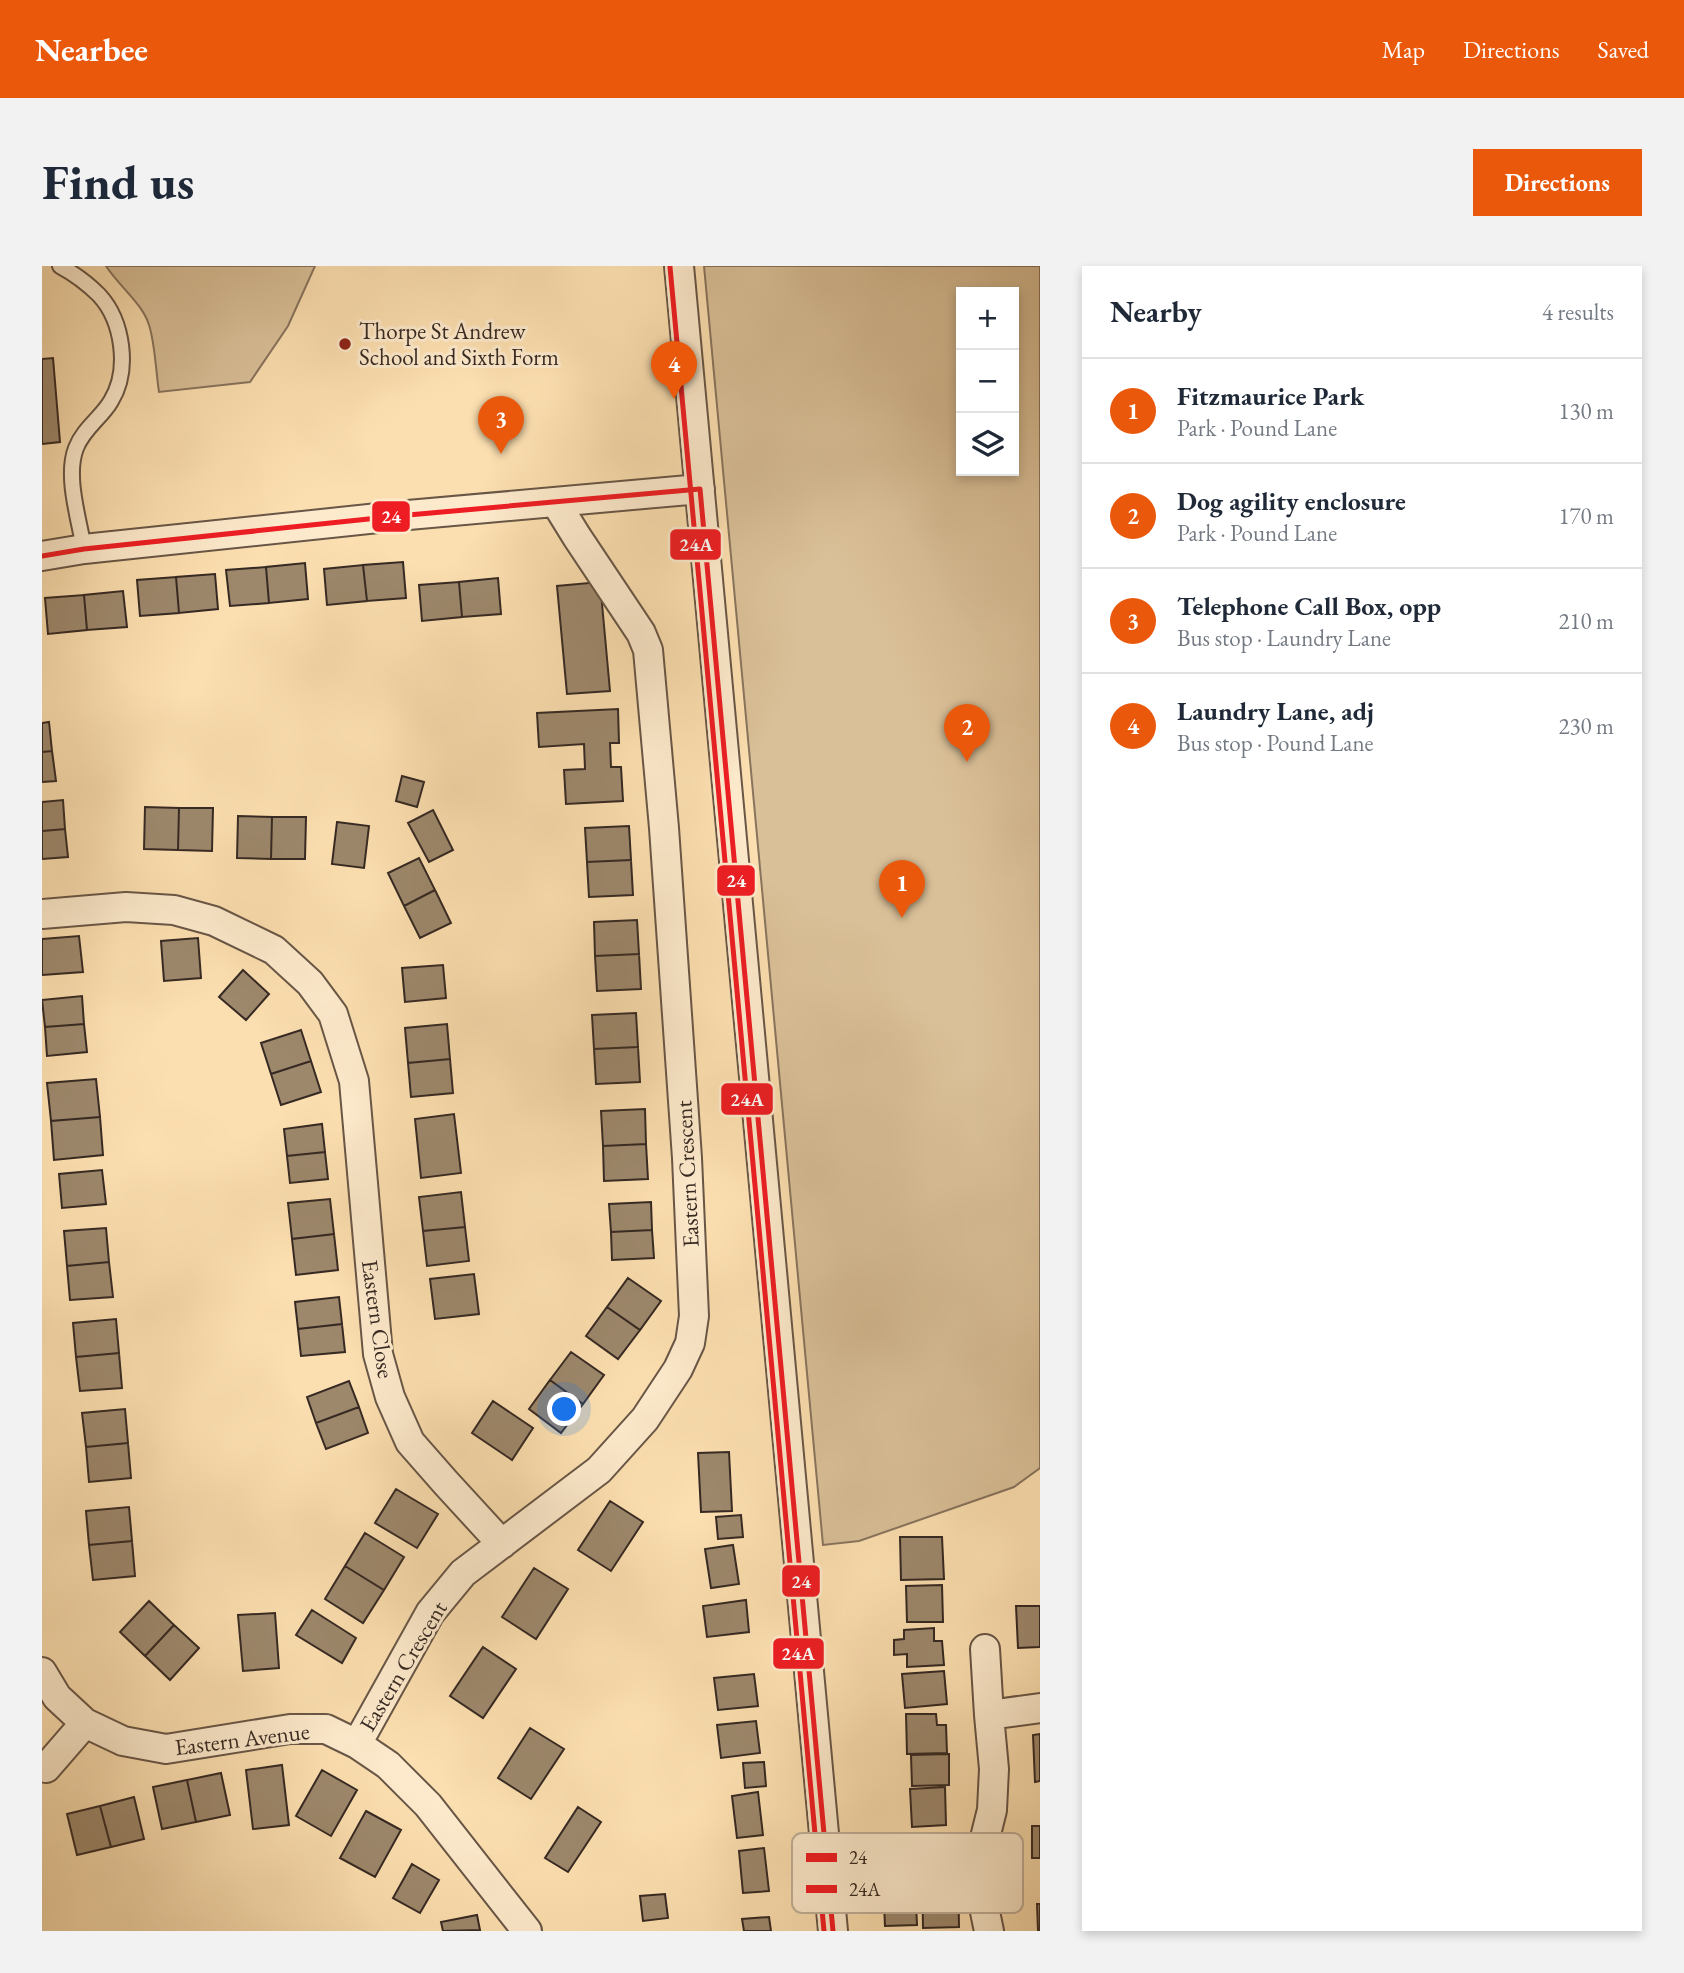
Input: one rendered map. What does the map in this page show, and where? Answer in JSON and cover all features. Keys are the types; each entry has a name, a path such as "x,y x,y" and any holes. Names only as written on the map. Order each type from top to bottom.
{"street":[{"path":"679,266 824,1833"},
{"path":"42,556 84,549 397,516 700,489"},
{"name":"Eastern Crescent","path":"357,1744 430,1613 463,1573 599,1470 645,1419 678,1369 690,1343 694,1316 686,1144 664,828 648,650 642,633 556,503"},
{"name":"Eastern Close","path":"42,915 126,907 174,910 214,921 274,950 310,983 333,1014 354,1081 378,1354 390,1397 410,1442 502,1544"},
{"path":"985,1649 994,1769 992,1810 986,1833"},
{"name":"Eastern Avenue","path":"42,1672 57,1697 85,1723 123,1741 166,1749 290,1729 326,1729 357,1744 388,1765 428,1805 527,1931"},
{"path":"989,1715 1040,1708"},
{"path":"46,1768 85,1723"},
{"path":"831,1913 833,1931"},
{"path":"985,1913 989,1931"}],"lane":[{"path":"60,266 100,296 115,321 122,353 120,383 111,402 94,420 76,448 71,477 84,549"}],"shaded area":[{"path":"106,266 315,266 288,326 250,382 159,392 153,340 146,317"},
{"path":"704,266 1040,266 1040,1468 1014,1487 859,1541 823,1545"}],"building":[{"path":"53,358 60,442 42,444 42,359"},
{"path":"403,562 406,598 367,601 363,565"},
{"path":"305,563 308,599 269,603 266,567"},
{"path":"363,565 367,601 327,605 324,569"},
{"path":"266,567 269,603 230,606 226,570"},
{"path":"215,574 218,609 179,613 176,577"},
{"path":"176,577 179,613 140,616 137,580"},
{"path":"498,578 501,614 462,617 459,582"},
{"path":"459,582 462,617 422,621 419,585"},
{"path":"600,582 610,691 567,694 557,586"},
{"path":"123,591 127,627 87,630 84,595"},
{"path":"84,595 87,630 48,634 45,598"},
{"path":"618,709 619,743 610,743 611,767 621,767 623,801 566,804 564,770 585,769 584,744 539,747 537,713"},
{"path":"49,722 52,751 42,752 42,723"},
{"path":"52,751 56,781 42,782 42,752"},
{"path":"402,776 424,782 417,807 396,801"},
{"path":"63,800 65,829 42,831 42,802"},
{"path":"145,807 179,808 178,850 144,849"},
{"path":"179,808 213,808 212,851 178,850"},
{"path":"433,810 453,850 429,862 408,823"},
{"path":"238,816 272,817 271,859 237,858"},
{"path":"272,817 306,817 305,859 271,859"},
{"path":"337,822 369,826 364,868 332,864"},
{"path":"629,826 631,860 587,862 585,828"},
{"path":"65,829 68,857 42,859 42,831"},
{"path":"419,858 435,890 404,906 388,873"},
{"path":"631,860 633,895 589,897 587,862"},
{"path":"435,890 451,923 420,938 404,906"},
{"path":"637,920 639,954 595,956 594,922"},
{"path":"79,936 83,972 42,975 42,939"},
{"path":"198,938 201,978 164,981 161,941"},
{"path":"639,954 641,989 597,991 595,956"},
{"path":"443,965 446,998 405,1002 402,968"},
{"path":"243,970 269,994 246,1020 219,997"},
{"path":"82,996 84,1024 45,1027 42,1000"},
{"path":"636,1013 638,1047 594,1049 592,1015"},
{"path":"84,1024 87,1052 47,1056 45,1027"},
{"path":"447,1024 450,1059 408,1063 405,1028"},
{"path":"301,1030 311,1061 271,1074 261,1043"},
{"path":"638,1047 640,1082 596,1084 594,1049"},
{"path":"450,1059 453,1093 411,1097 408,1063"},
{"path":"311,1061 321,1092 281,1105 271,1074"},
{"path":"96,1079 100,1117 51,1121 47,1083"},
{"path":"645,1109 646,1144 603,1146 601,1111"},
{"path":"454,1114 461,1173 421,1178 415,1119"},
{"path":"100,1117 103,1155 54,1160 51,1121"},
{"path":"322,1124 325,1152 287,1156 284,1129"},
{"path":"646,1144 648,1179 604,1181 603,1146"},
{"path":"325,1152 328,1179 290,1183 287,1156"},
{"path":"102,1170 106,1204 62,1208 59,1174"},
{"path":"461,1192 465,1227 423,1231 419,1197"},
{"path":"330,1199 334,1234 292,1239 288,1203"},
{"path":"651,1202 652,1230 611,1232 609,1204"},
{"path":"465,1227 469,1261 427,1266 423,1231"},
{"path":"106,1228 109,1262 67,1266 64,1231"},
{"path":"652,1230 654,1258 612,1260 611,1232"},
{"path":"334,1234 338,1270 296,1275 292,1239"},
{"path":"109,1262 113,1297 70,1300 67,1266"},
{"path":"474,1274 479,1314 435,1319 430,1279"},
{"path":"628,1278 661,1301 640,1330 607,1307"},
{"path":"339,1297 342,1324 298,1329 295,1302"},
{"path":"607,1307 640,1330 618,1359 586,1336"},
{"path":"116,1319 119,1353 76,1357 73,1323"},
{"path":"342,1324 345,1352 301,1356 298,1329"},
{"path":"571,1352 604,1375 583,1404 550,1380"},
{"path":"119,1353 122,1388 80,1391 76,1357"},
{"path":"550,1380 583,1404 561,1433 529,1409"},
{"path":"349,1381 359,1407 316,1423 307,1397"},
{"path":"493,1401 533,1428 512,1460 472,1433"},
{"path":"359,1407 368,1433 326,1449 316,1423"},
{"path":"125,1409 128,1443 86,1447 82,1413"},
{"path":"128,1443 131,1478 89,1482 86,1447"},
{"path":"729,1452 732,1511 701,1512 698,1453"},
{"path":"396,1489 438,1514 417,1548 375,1523"},
{"path":"610,1501 643,1522 611,1571 578,1550"},
{"path":"129,1507 132,1541 89,1545 86,1511"},
{"path":"741,1515 743,1537 718,1539 716,1517"},
{"path":"365,1533 404,1557 384,1590 345,1566"},
{"path":"900,1537 942,1537 944,1579 901,1580"},
{"path":"132,1541 135,1576 93,1580 89,1545"},
{"path":"733,1545 739,1584 711,1588 705,1549"},
{"path":"345,1566 384,1590 363,1623 325,1599"},
{"path":"534,1568 568,1589 536,1639 502,1617"},
{"path":"942,1585 943,1622 907,1622 906,1586"},
{"path":"746,1600 749,1632 707,1637 703,1606"},
{"path":"149,1601 174,1625 145,1656 120,1632"},
{"path":"1016,1606 1040,1606 1040,1647 1018,1648"},
{"path":"312,1610 356,1638 342,1663 296,1635"},
{"path":"275,1613 279,1668 243,1671 238,1615"},
{"path":"174,1625 199,1648 170,1680 145,1656"},
{"path":"934,1628 934,1641 942,1641 944,1665 907,1667 907,1654 894,1655 894,1640 904,1639 904,1630"},
{"path":"483,1647 516,1669 483,1718 450,1696"},
{"path":"944,1671 947,1704 905,1708 902,1674"},
{"path":"754,1674 758,1706 718,1710 714,1678"},
{"path":"906,1714 936,1714 937,1725 946,1725 947,1753 907,1754"},
{"path":"756,1721 760,1753 721,1758 717,1725"},
{"path":"530,1728 564,1749 531,1799 498,1778"},
{"path":"1040,1734 1040,1781 1035,1782 1033,1735"},
{"path":"949,1754 949,1785 912,1786 911,1755"},
{"path":"764,1762 766,1786 745,1788 743,1763"},
{"path":"282,1765 289,1825 253,1829 246,1770"},
{"path":"322,1770 357,1790 331,1836 296,1816"},
{"path":"221,1773 230,1815 196,1822 187,1780"},
{"path":"187,1780 196,1822 162,1829 153,1787"},
{"path":"945,1787 946,1825 912,1827 910,1789"},
{"path":"758,1792 763,1835 737,1838 732,1796"},
{"path":"134,1797 144,1839 111,1847 100,1806"},
{"path":"100,1806 111,1847 77,1855 67,1814"},
{"path":"578,1807 601,1822 568,1872 545,1858"},
{"path":"366,1811 401,1830 375,1877 340,1858"},
{"path":"1032,1826 1040,1826 1040,1858 1032,1858"},
{"path":"764,1848 769,1891 743,1893 739,1851"},
{"path":"412,1864 439,1880 420,1913 393,1898"},
{"path":"665,1894 668,1918 643,1921 640,1896"},
{"path":"1037,1904 1040,1904 1040,1931 1038,1931"},
{"path":"884,1913 916,1913 917,1925 885,1926"},
{"path":"923,1913 959,1913 959,1927 923,1928"},
{"path":"477,1915 480,1930 443,1931 441,1922"},
{"path":"769,1917 771,1931 744,1931 742,1919"}],"transit line":[{"name":"24A","path":"670,267 815,1833"},
{"name":"24","path":"42,556 84,549 397,516 700,489 824,1833"},
{"name":"24A","path":"822,1913 824,1931"},
{"name":"24","path":"831,1913 833,1931"}],"place":[{"name":"Thorpe St Andrew School and Sixth Form","path":"345,344"},
{"name":"Laundry Lane, adj","path":"674,399"},
{"name":"Telephone Call Box, opp","path":"501,454"},
{"name":"Dog agility enclosure","path":"967,762"},
{"name":"Fitzmaurice Park","path":"902,918"}]}
